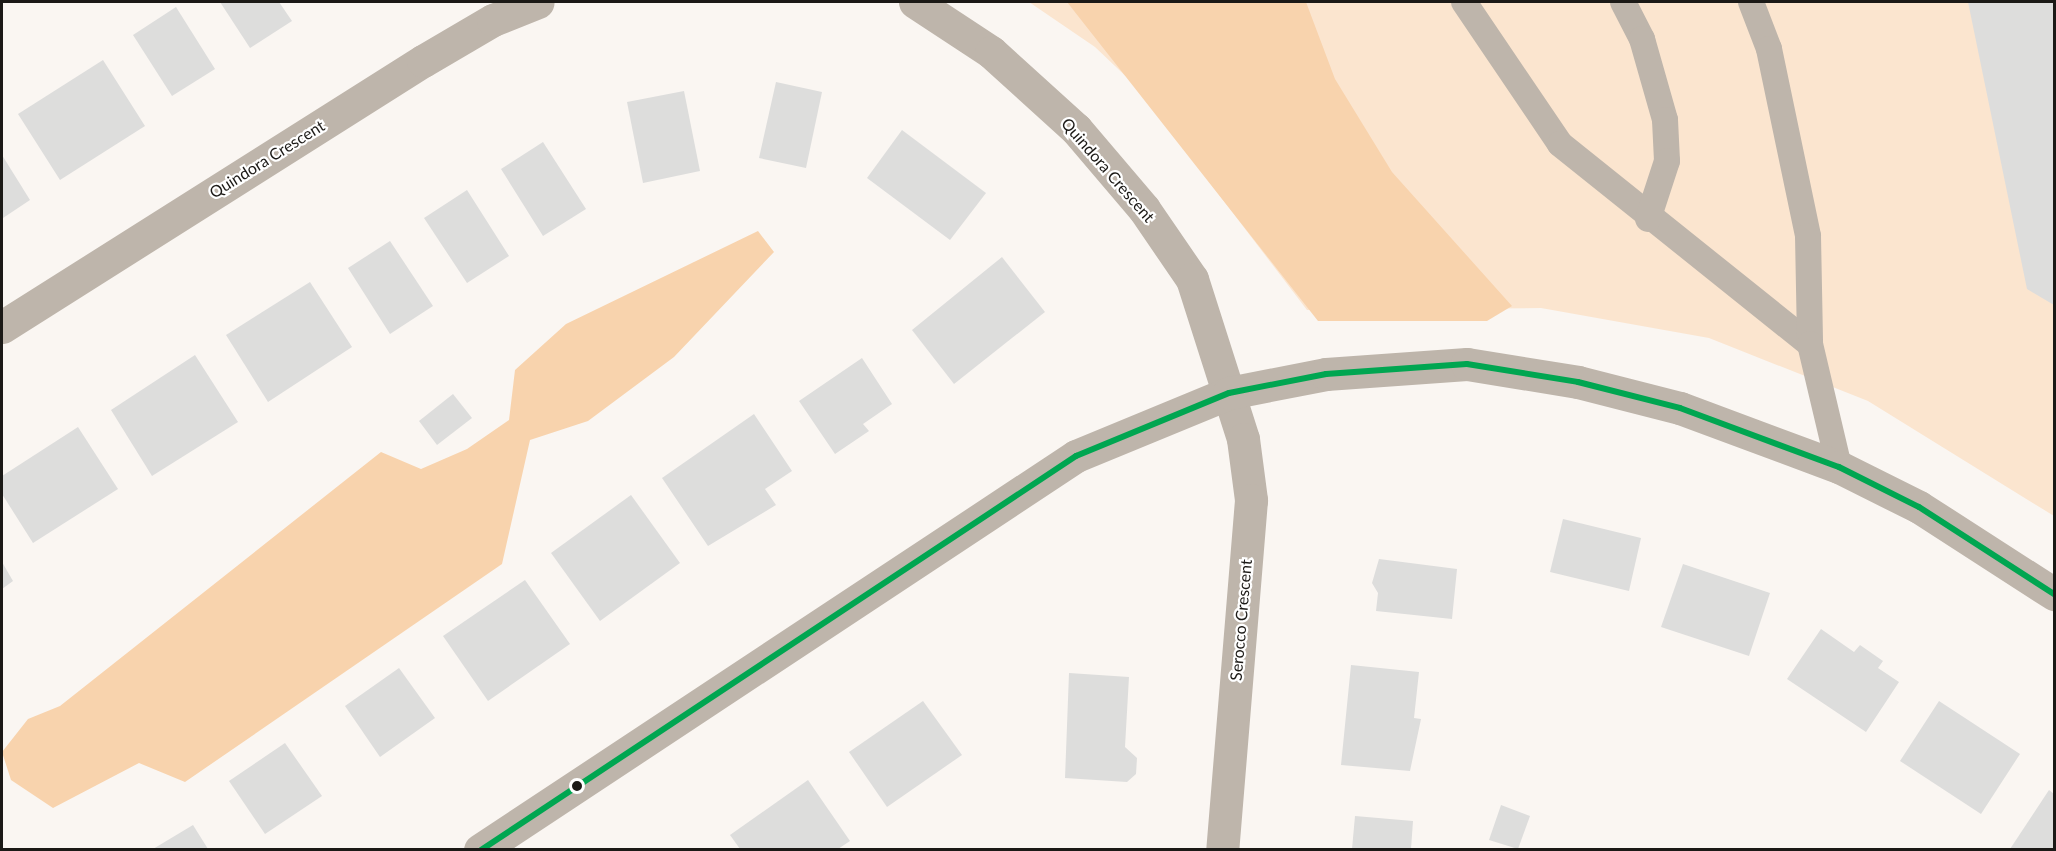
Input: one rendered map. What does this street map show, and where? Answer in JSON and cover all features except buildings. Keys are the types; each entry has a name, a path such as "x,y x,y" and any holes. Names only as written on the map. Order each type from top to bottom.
{"street":[{"name":"Quindora Crescent","path":"2,327 423,61 493,20 538,2"},
{"name":"Quindora Crescent","path":"915,2 1000,60 1076,129 1144,209 1192,279 1229,393"},
{"path":"480,849 1076,456 1229,393 1326,374 1467,364 1578,382 1680,408 1839,467 1919,507 2055,594"},
{"name":"Serocco Crescent","path":"1222,849 1251,500 1243,439 1229,393"}],"lane":[{"path":"1464,2 1560,144 1648,219 1810,344"},
{"path":"1623,2 1642,39 1665,120 1667,161 1648,219"},
{"path":"1751,2 1769,49 1808,236 1810,344 1839,467"}],"shaded area":[{"path":"1029,2 2054,2 2054,516 1868,401 1709,338 1541,308 1307,310 1136,86 1095,47"},
{"path":"1067,2 1306,2 1335,79 1392,172 1512,306 1487,321 1318,321"},
{"path":"758,231 774,252 674,357 588,421 530,440 502,564 185,782 139,763 53,808 11,780 2,752 28,719 60,706 381,452 421,469 467,449 509,420 515,370 566,324"}],"transit line":[{"path":"481,850 1076,456 1229,393 1326,374 1467,364 1578,382 1680,408 1839,467 1919,507 2054,594"}]}
